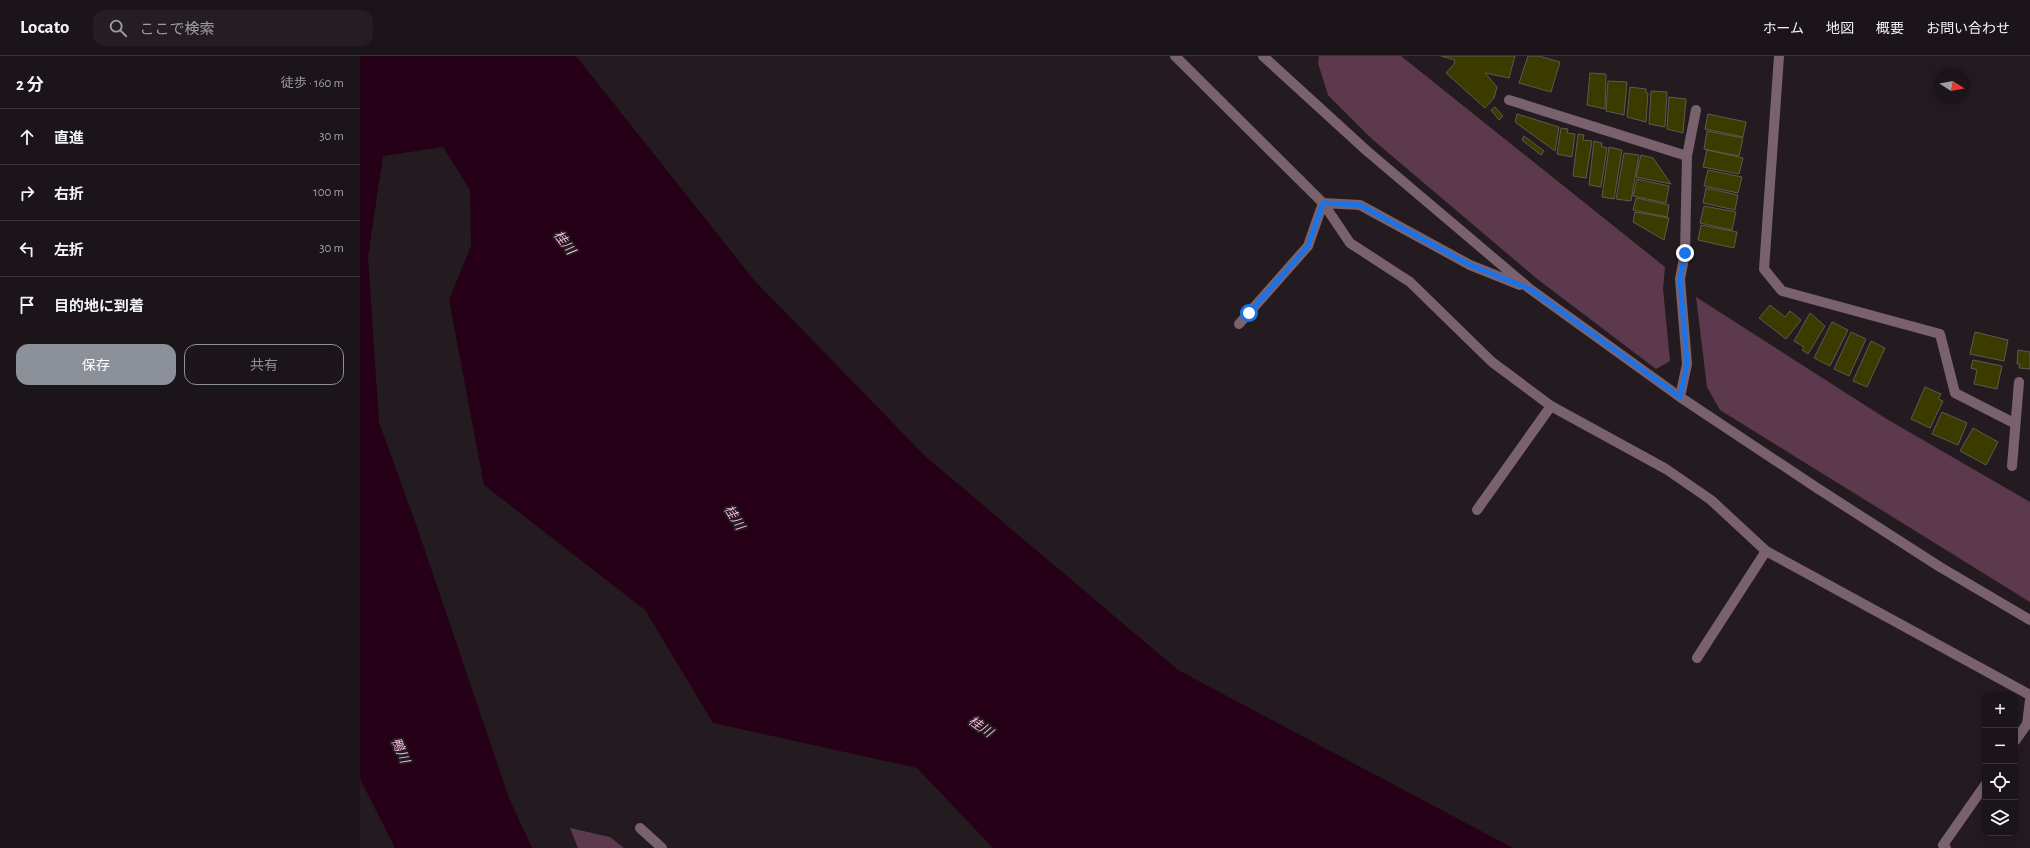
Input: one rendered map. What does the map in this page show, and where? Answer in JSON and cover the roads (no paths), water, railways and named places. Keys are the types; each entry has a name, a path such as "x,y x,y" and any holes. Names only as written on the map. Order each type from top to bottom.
{"street":[{"path":"1175,56 1323,203 1350,243 1410,282 1492,362 1552,406 1666,468 1711,500 1766,551 2030,695"},
{"path":"1263,56 1367,151 1530,289 1680,397 1817,488 1940,567 2030,620"},
{"path":"1779,56 1764,269 1782,291 1940,334 1955,393 2014,423"},
{"path":"1509,100 1687,156"},
{"path":"1680,397 1687,364 1680,279 1685,253 1687,156 1696,110"},
{"path":"1323,203 1360,205 1470,265 1530,289"},
{"path":"1239,324 1308,246 1323,203"},
{"path":"2012,466 2014,423 2019,382"},
{"path":"1477,510 1552,406"},
{"path":"1697,658 1766,551"},
{"path":"2018,737 2027,724 2030,700"},
{"path":"1946,848 1943,845 1982,789"},
{"path":"640,828 662,848"}],"water":[{"path":"360,56 576,56 754,280 925,456 1178,670 1513,848 993,848 917,768 713,723 645,610 484,485 449,300 471,246 470,190 443,147 383,156 368,257 379,422 418,530 509,798 532,848 395,848 360,779"}],"water label":[{"name":"桂川","path":"565,242"},
{"name":"桂川","path":"735,517"},
{"name":"桂川","path":"981,726"},
{"name":"鴨川","path":"401,750"}]}
